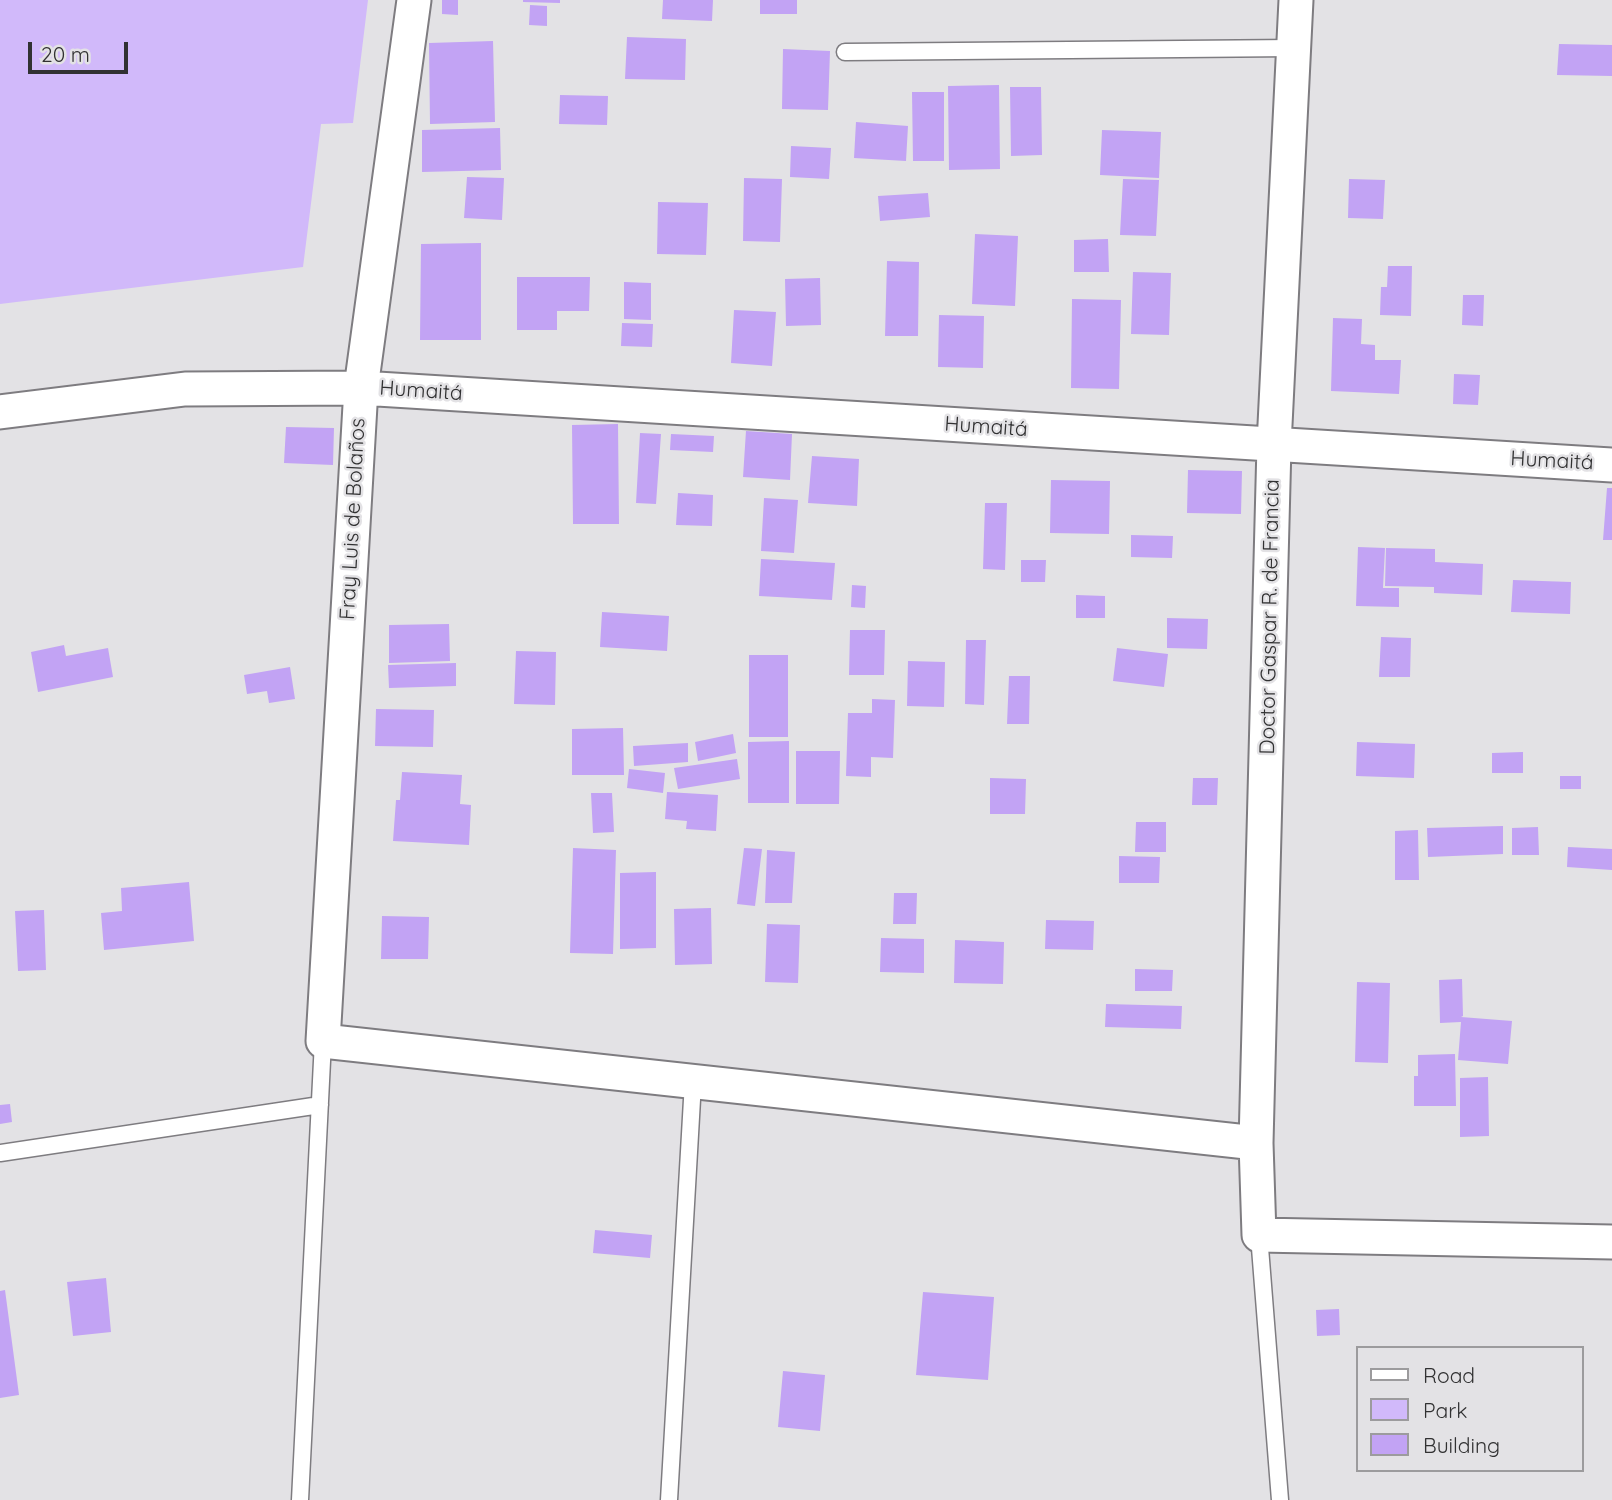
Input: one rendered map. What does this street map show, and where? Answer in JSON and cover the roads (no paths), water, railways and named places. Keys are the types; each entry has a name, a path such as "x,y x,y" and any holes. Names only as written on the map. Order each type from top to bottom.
{"street":[{"name":"Fray Luis de Bolaños","path":"323,1041 361,388 414,0"},
{"name":"Doctor Gaspar R. de Francia","path":"1259,1235 1256,1143 1274,445 1296,0"},
{"name":"Humaitá","path":"0,412 185,388 361,388 1612,465"},
{"path":"323,1041 1256,1143"},
{"path":"1259,1235 1612,1242"}],"lane":[{"path":"845,52 1294,48"},
{"path":"300,1500 323,1041"},
{"path":"668,1500 693,1082"},
{"path":"0,1153 320,1105"},
{"path":"1259,1235 1280,1500"}]}
